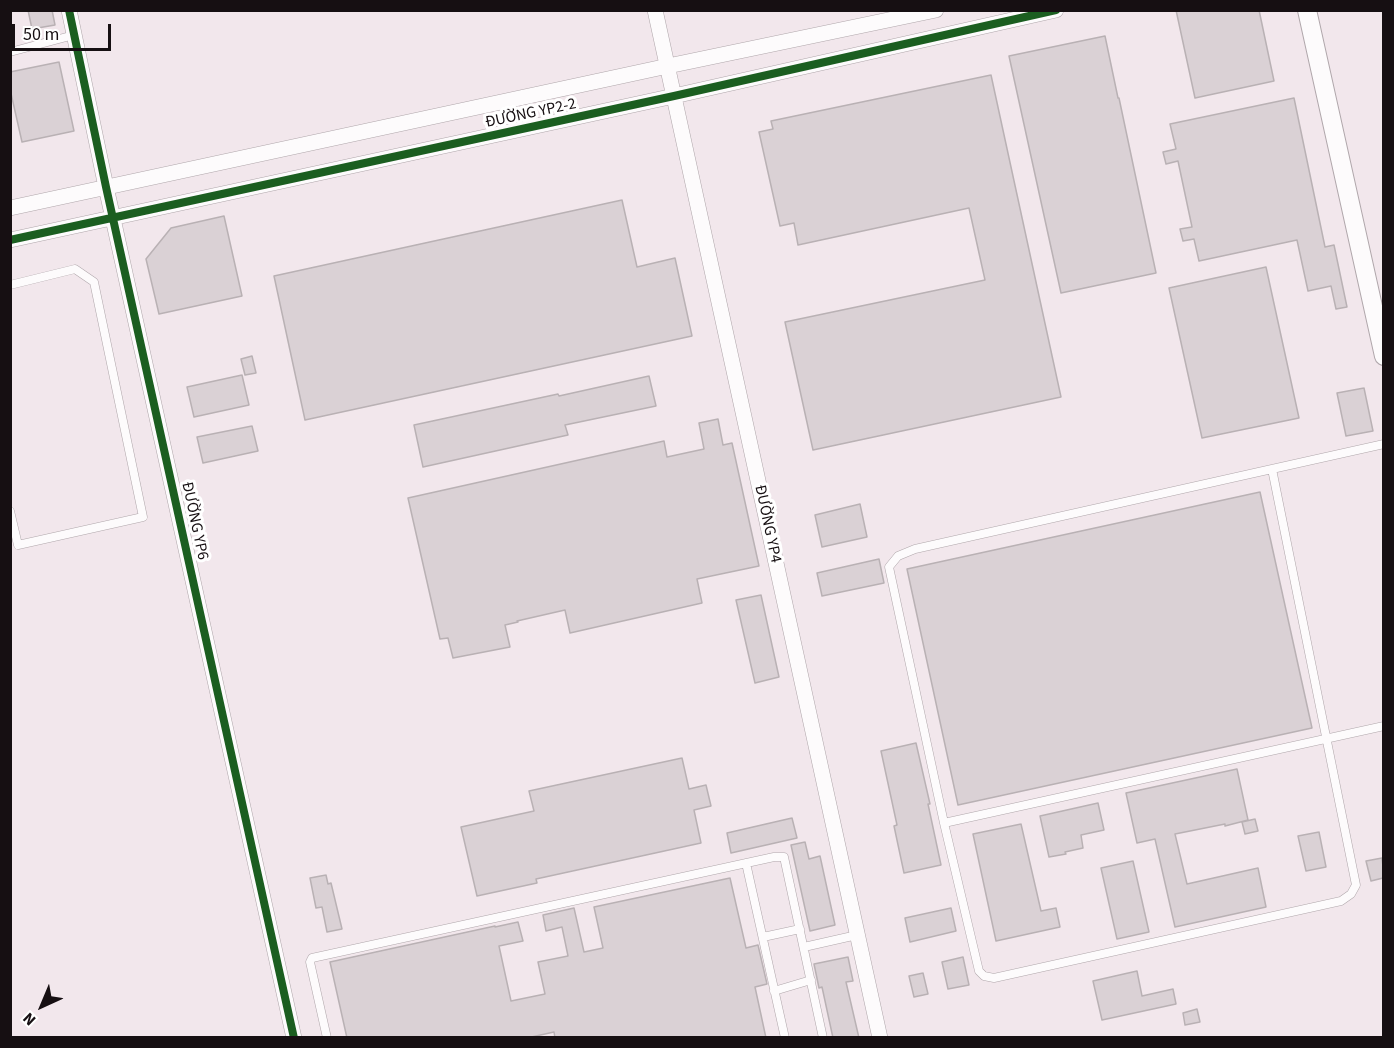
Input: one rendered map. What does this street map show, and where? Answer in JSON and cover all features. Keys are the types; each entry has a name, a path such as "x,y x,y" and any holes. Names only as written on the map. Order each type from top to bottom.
{"street":[{"name":"ĐƯỜNG YP6","path":"69,10 294,1038"},
{"name":"ĐƯỜNG YP4","path":"655,10 880,1038"},
{"name":"ĐƯỜNG YP2-2","path":"10,208 936,10"},
{"name":"ĐƯỜNG YP2-2","path":"10,240 674,96 1056,10"},
{"path":"1307,10 1380,321 1383,356"}],"lane":[{"path":"10,52 74,35"},
{"path":"10,285 75,269 94,282 143,517 18,545 10,511"},
{"path":"1272,469 1356,885 1351,894 1341,901 994,978 984,976 979,970 944,823 889,567 898,556 915,549 1383,444"},
{"path":"944,823 1383,726"},
{"path":"327,1038 310,962 312,958 774,857 784,857 823,1038"},
{"path":"746,863 785,1038"},
{"path":"763,937 800,929"},
{"path":"804,947 857,935"},
{"path":"774,991 811,980"}],"building":[{"path":"28,10 52,10 55,25 32,29"},
{"path":"1176,10 1259,10 1274,81 1195,98"},
{"path":"1105,36 1156,273 1061,293 1009,56"},
{"path":"59,62 74,131 22,142 10,89 10,72"},
{"path":"991,75 1061,397 813,450 785,322 985,280 969,208 798,245 794,223 780,226 759,132 773,129 771,121"},
{"path":"1294,98 1325,247 1334,245 1347,307 1336,309 1331,286 1308,291 1297,240 1199,261 1194,239 1183,241 1180,229 1192,227 1178,161 1166,164 1163,152 1176,149 1170,124"},
{"path":"622,200 637,267 675,258 692,336 305,420 274,276"},
{"path":"224,216 242,296 159,314 146,259 171,228"},
{"path":"1266,267 1299,418 1202,438 1169,288"},
{"path":"252,356 256,373 245,375 241,359"},
{"path":"242,375 249,405 194,417 187,387"},
{"path":"649,376 656,406 565,425 568,435 423,467 414,425"},
{"path":"1364,388 1373,431 1346,436 1337,393"},
{"path":"718,419 723,445 732,443 759,566 697,579 702,603 570,633 565,610 505,625 510,647 453,658 448,638 440,639 408,498 664,441 667,457 704,449 699,423"},
{"path":"252,426 258,451 203,463 197,437"},
{"path":"1260,492 1312,728 958,805 907,569"},
{"path":"860,504 867,537 822,547 815,515"},
{"path":"879,559 884,583 822,596 817,573"},
{"path":"761,595 779,677 755,683 736,600"},
{"path":"916,743 941,865 904,873 894,826 897,825 881,751"},
{"path":"682,758 689,789 706,785 711,806 694,810 701,843 536,879 537,883 477,896 461,827 534,811 529,791"},
{"path":"1237,769 1248,820 1175,834 1187,884 1258,868 1266,907 1175,927 1155,839 1137,843 1126,793"},
{"path":"1098,803 1104,830 1081,835 1083,848 1049,857 1040,816"},
{"path":"792,818 797,838 731,853 727,833"},
{"path":"1255,819 1258,831 1245,834 1242,822"},
{"path":"1021,824 1041,911 1056,908 1060,927 996,941 973,834"},
{"path":"1319,832 1326,867 1306,871 1298,836"},
{"path":"805,842 809,859 820,856 835,925 810,931 791,845"},
{"path":"1382,858 1383,878 1371,881 1366,861"},
{"path":"1133,861 1149,932 1117,939 1101,868"},
{"path":"326,875 328,884 331,883 342,929 327,932 322,907 316,908 310,878"},
{"path":"730,878 746,948 758,945 767,984 755,987 766,1038 555,1038 554,1032 527,1038 347,1038 330,962 518,922 523,941 499,946 511,1001 545,994 538,962 568,956 562,927 546,931 543,915 574,908 584,952 603,948 594,907"},
{"path":"951,908 956,931 910,942 905,918"},
{"path":"848,957 853,981 846,982 859,1038 833,1038 822,987 819,988 814,964"},
{"path":"963,957 969,985 948,989 942,962"},
{"path":"1137,971 1142,996 1173,989 1176,1004 1102,1020 1093,981"},
{"path":"923,973 928,994 914,997 909,976"},
{"path":"1197,1009 1200,1022 1185,1025 1183,1013"}],"cycle path":[{"path":"69,10 294,1038"},
{"path":"10,240 674,96 1056,10"}]}
